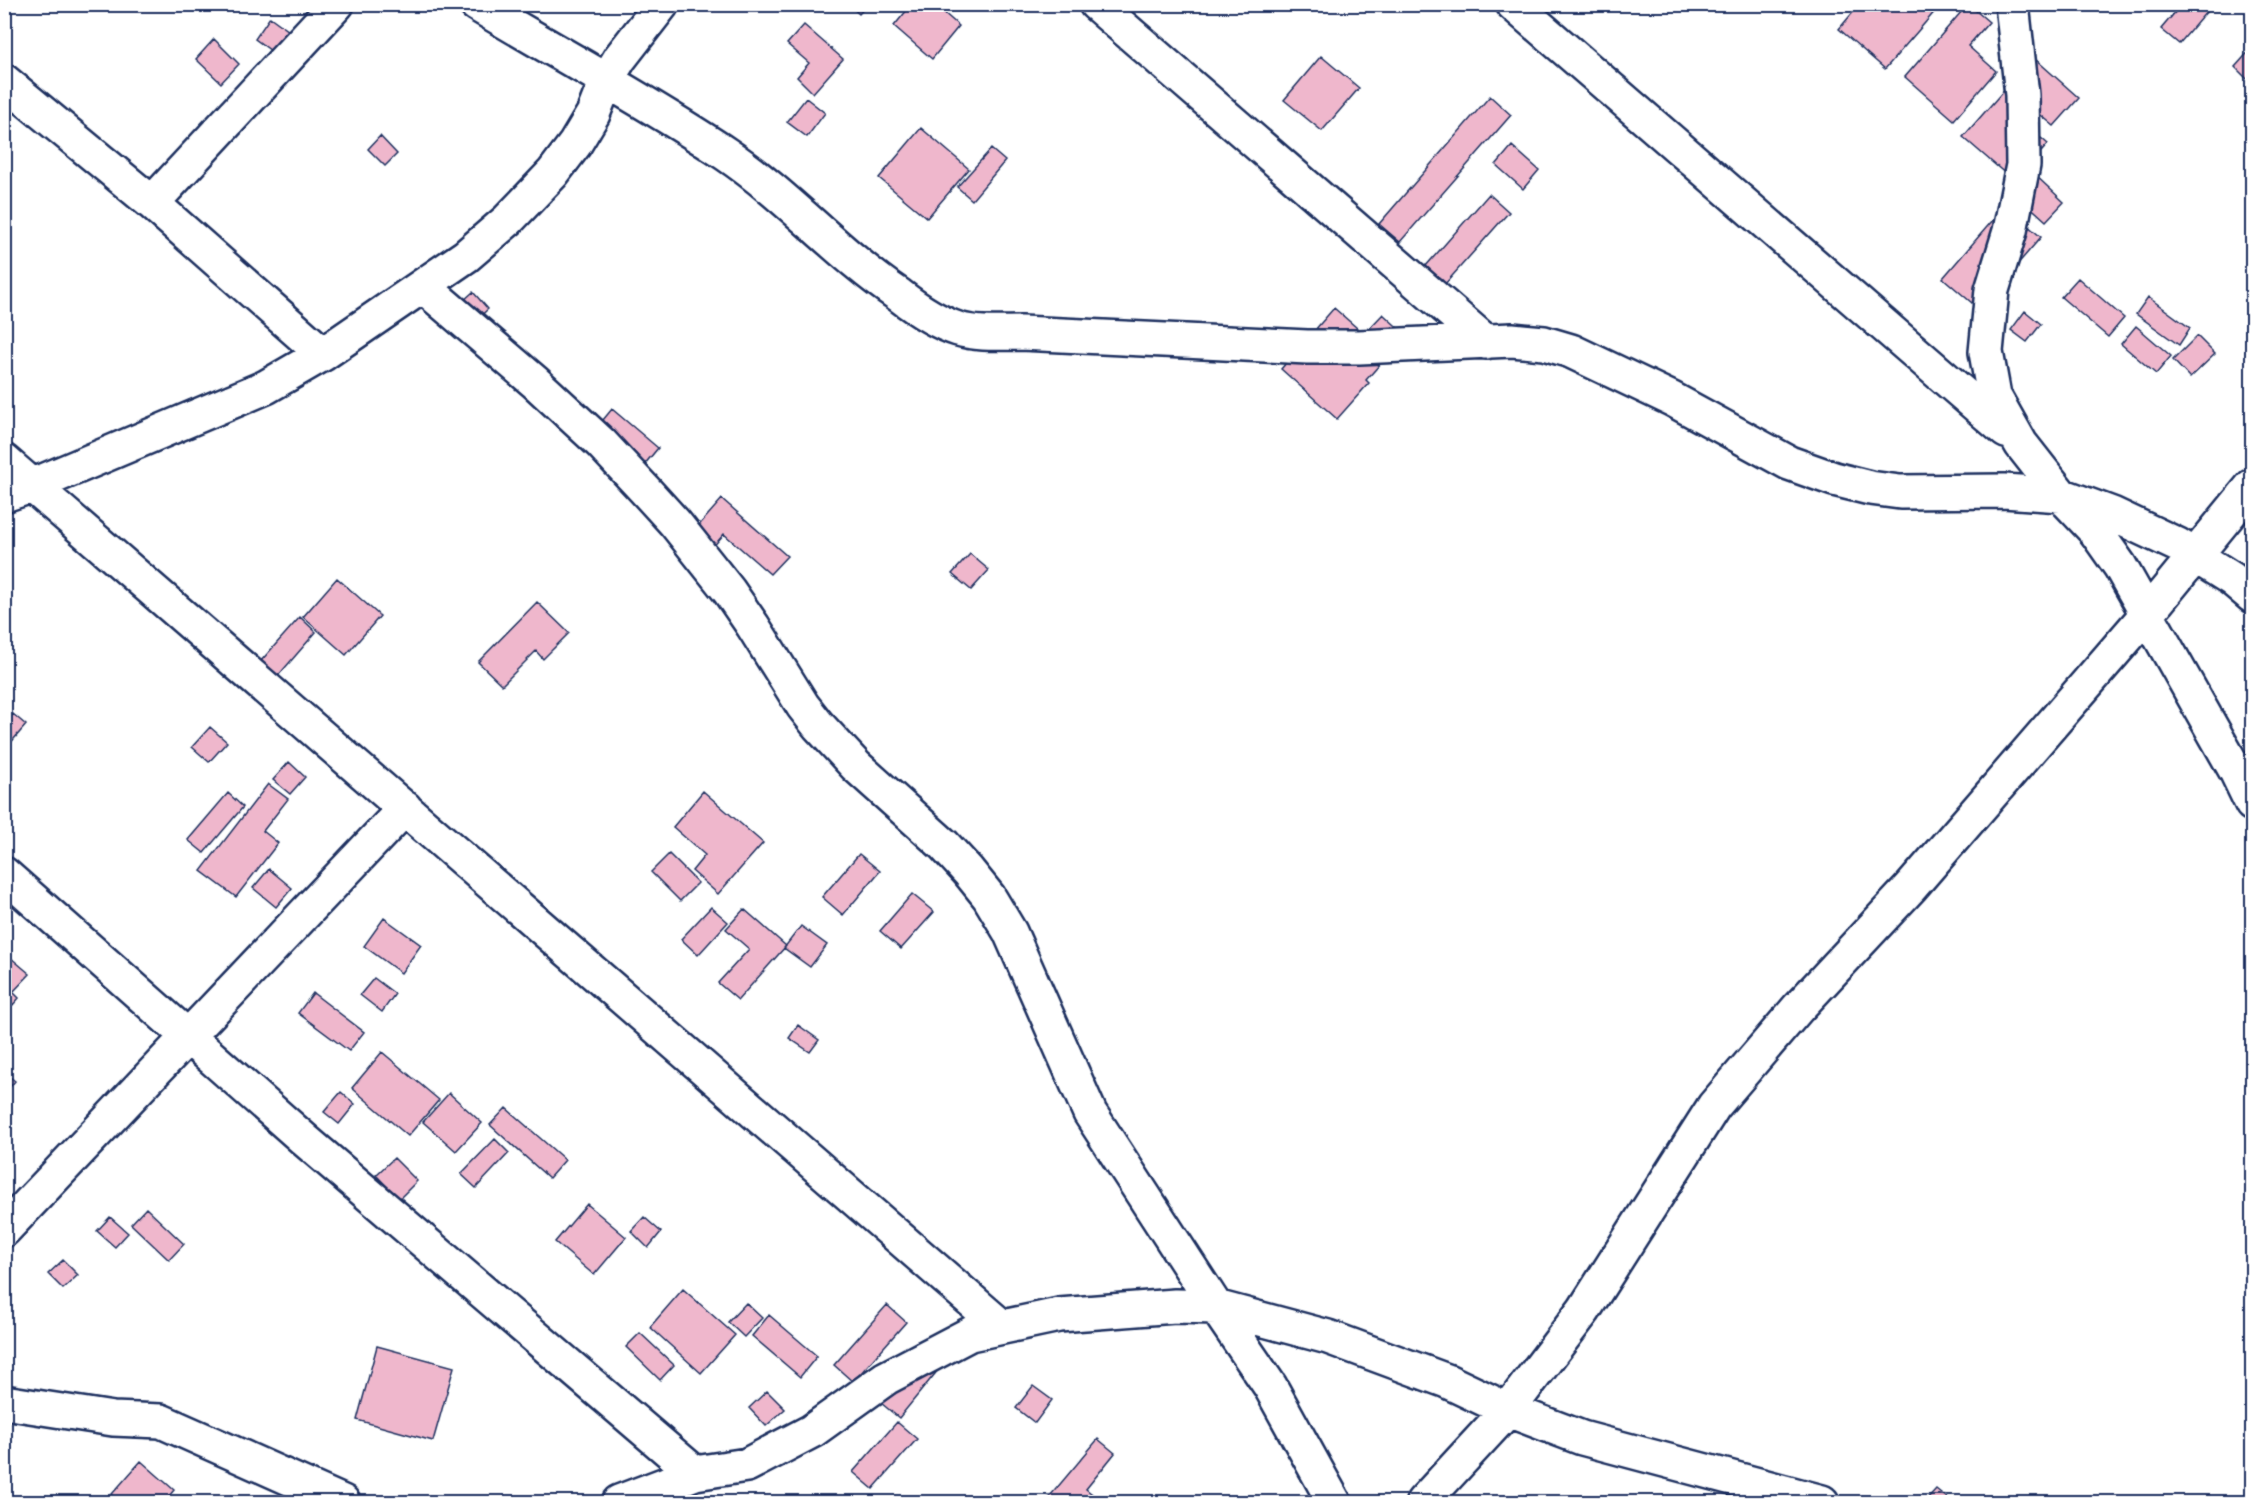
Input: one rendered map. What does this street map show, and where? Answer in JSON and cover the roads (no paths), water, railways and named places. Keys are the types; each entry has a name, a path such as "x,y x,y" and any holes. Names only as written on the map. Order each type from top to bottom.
{"street":[{"path":"152,203 337,4"},
{"path":"476,4 728,156 884,285 936,320 960,330 1307,347 1512,340 1544,343 1571,351 1672,399 1789,463 1834,479 1870,488 1900,492 2004,491 2061,495 2112,514 2178,545 2232,579 2253,596"},
{"path":"19,490 243,398 323,354 424,287 488,239 553,173 575,144 593,114 606,81 620,58 662,4"},
{"path":"1096,4 1485,342"},
{"path":"1513,4 2021,444"},
{"path":"2012,4 2022,95 2023,165 2010,231 1992,290 1986,352 1994,396 2021,444 2061,495 2096,532 2120,566 2253,804"},
{"path":"4,81 152,203 323,354"},
{"path":"424,287 536,382 601,442 675,523 729,591 803,706 818,725 856,766 944,845 975,879 1010,932 1090,1113 1270,1386 1334,1503"},
{"path":"4,461 19,490 405,808 1002,1328"},
{"path":"1424,1503 1508,1410 1584,1310 1714,1106 1798,1008 1911,887 2148,614 2253,486"},
{"path":"4,1230 405,808"},
{"path":"4,874 426,1246 695,1473"},
{"path":"619,1503 695,1473 747,1465 812,1431 886,1378 970,1334 1059,1315 1175,1306 1216,1307 1328,1336 1447,1381 1508,1410 1582,1438 1822,1503"},
{"path":"4,1402 112,1419 161,1421 344,1503"}]}
